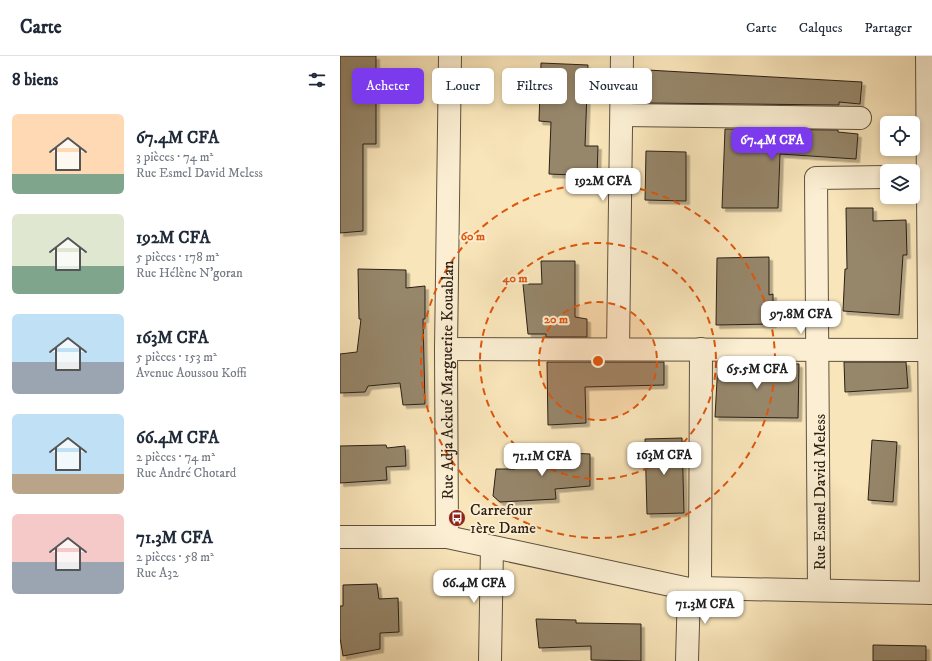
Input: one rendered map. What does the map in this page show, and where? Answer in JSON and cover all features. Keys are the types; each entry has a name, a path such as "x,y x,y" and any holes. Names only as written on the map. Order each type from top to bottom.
{"street":[{"name":"Rue Adja Ackué Marguerite Kouablan","path":"447,537 446,349 450,56"},
{"path":"618,349 622,56"},
{"path":"340,537 447,537 694,588 932,593 928,350 920,176 927,56"},
{"path":"622,115 860,118"},
{"name":"Rue Esmel David Meless","path":"819,590 816,178 880,177"},
{"path":"446,349 928,350"},
{"path":"687,661 694,588 701,349"},
{"path":"490,661 492,547"}],"building":[{"path":"340,56 376,56 376,68 352,68 352,104 376,104 376,144 363,144 363,231 340,233"},
{"path":"541,63 588,65 588,68 575,68 575,104 587,104 585,146 598,146 597,176 549,174 551,122 539,121 540,104 567,104 567,68 541,68"},
{"path":"652,70 862,82 860,104 839,102 839,105 652,103"},
{"path":"725,129 838,130 838,132 858,134 856,159 780,154 778,208 722,208"},
{"path":"646,151 686,152 686,201 645,200"},
{"path":"846,208 873,208 873,221 906,220 907,255 903,255 899,315 843,311 845,269 847,269"},
{"path":"769,257 769,295 773,294 773,324 716,325 717,258"},
{"path":"541,261 575,261 575,317 587,319 587,337 546,337 546,334 528,334 523,284 542,284"},
{"path":"358,269 406,270 406,288 425,286 425,319 423,319 425,404 403,405 400,383 368,386 365,392 340,393 340,354 357,352 361,319 359,319"},
{"path":"547,362 664,362 664,385 585,387 586,423 548,425"},
{"path":"718,362 799,364 798,418 715,417"},
{"path":"844,362 906,362 908,388 845,392"},
{"path":"682,438 684,513 647,514 645,439"},
{"path":"872,440 897,442 893,502 868,500"},
{"path":"386,445 387,448 405,446 406,466 386,467 387,480 340,483 340,446"},
{"path":"549,452 590,454 590,486 555,489 556,499 500,502 493,496 496,469 515,469 516,457 549,454"},
{"path":"377,584 379,599 398,598 399,632 380,633 380,649 343,656 340,638 340,606 343,606 343,585"},
{"path":"536,619 576,620 576,623 641,624 641,661 591,660 591,646 539,648"},
{"path":"873,645 926,646 926,661 873,661"}],"place":[{"name":"Carrefour 1ère Dame","path":"457,518"}]}
